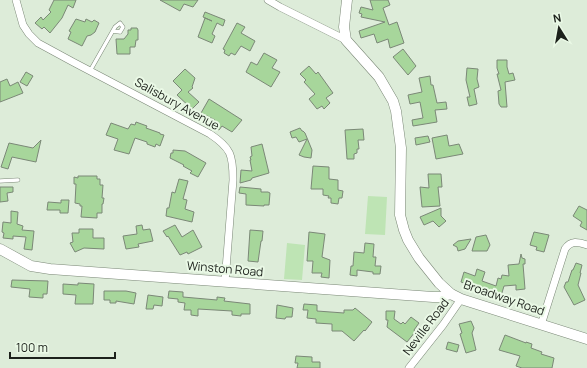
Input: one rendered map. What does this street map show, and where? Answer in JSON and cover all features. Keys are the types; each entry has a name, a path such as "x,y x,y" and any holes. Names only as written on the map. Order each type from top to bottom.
{"street":[{"name":"Salisbury Avenue","path":"16,0 23,25 33,39 52,51 210,134 227,147 233,166 233,180 225,282"},
{"path":"268,0 346,40"},
{"path":"346,40 344,27 347,0"},
{"name":"Broadway Road","path":"346,40 379,77 393,100 401,148 400,215 408,240 419,258 439,283 451,294 461,299 587,339"},
{"path":"541,325 567,246 571,243 577,242 587,245"},
{"name":"Winston Road","path":"0,249 31,266 50,269 433,297 451,294"},
{"name":"Neville Road","path":"409,368 443,325 461,299"}],"lane":[{"path":"90,70 113,31"},
{"path":"0,181 18,180"}],"green space":[{"path":"368,196 387,197 385,235 365,234"},
{"path":"287,243 305,245 302,280 284,279"}],"building":[{"path":"54,0 76,0 73,8 68,5 62,18 50,33 44,27 42,29 35,23 41,17 43,20 51,12 49,10"},
{"path":"160,0 198,0 193,7 184,4 180,11"},
{"path":"370,0 388,0 390,5 383,8 389,25 397,22 404,43 390,48 388,39 377,43 374,34 361,38 359,31 385,22 361,17 362,14 359,13 361,7 373,10"},
{"path":"205,12 225,20 223,26 217,23 212,34 215,36 212,43 198,37 205,18 212,21 203,17"},
{"path":"76,19 85,22 86,19 92,22 94,20 99,23 95,32 87,36 82,46 68,39 71,32 69,31"},
{"path":"237,23 245,27 241,33 255,41 250,51 241,46 235,55 231,53 229,56 224,53 225,50 223,49"},
{"path":"131,28 137,28 138,30 138,40 136,40 135,47 130,47 130,54 117,54 116,39 124,39 128,34 128,30 131,30"},
{"path":"403,49 416,66 408,75 393,57"},
{"path":"264,53 277,60 272,68 280,72 271,87 246,72 251,62 257,65"},
{"path":"497,60 507,60 509,74 513,73 515,80 505,82 507,107 501,107 499,104 498,91 501,90 497,74 499,74"},
{"path":"309,66 316,74 318,72 333,93 326,98 330,103 324,109 322,106 317,109 309,99 315,94 304,82 306,80 300,74"},
{"path":"467,68 478,69 477,79 479,87 474,89 477,104 469,106 467,97 470,97 466,80"},
{"path":"185,69 195,78 193,88 188,92 199,102 192,109 177,95 182,90 173,81"},
{"path":"26,72 33,76 27,86 20,82"},
{"path":"430,76 431,85 433,85 437,103 446,102 447,109 435,110 437,122 413,126 412,120 423,118 420,102 410,104 408,95 422,92 419,78"},
{"path":"7,79 10,86 18,82 23,93 0,102 0,82"},
{"path":"209,99 242,120 232,132 222,126 219,130 211,125 215,120 201,113"},
{"path":"136,122 147,126 146,128 164,135 160,146 156,144 155,147 147,144 147,142 135,138 129,154 114,150 118,139 106,135 111,123 128,129 131,124 135,125"},
{"path":"300,128 305,133 312,150 311,158 299,155 307,139 299,142 296,137 292,138 290,132"},
{"path":"363,129 364,140 358,140 359,149 357,149 357,153 354,154 354,159 347,159 345,130"},
{"path":"447,135 449,146 459,144 463,154 436,159 432,138"},
{"path":"428,136 430,142 416,145 415,138"},
{"path":"41,140 36,162 12,157 8,169 1,167 9,143 33,148"},
{"path":"262,144 269,173 240,183 241,170 252,171 250,160 250,157 252,156 251,147"},
{"path":"173,150 185,151 206,163 198,177 190,173 192,171 183,166 184,165 170,158"},
{"path":"313,166 329,167 329,179 338,180 338,190 343,191 342,198 339,198 338,204 331,203 331,198 328,198 329,196 323,195 323,189 311,189"},
{"path":"428,174 441,174 442,187 438,187 440,206 422,207 420,187 429,188"},
{"path":"78,176 97,176 97,179 100,179 100,185 103,185 102,198 104,198 102,213 97,213 97,218 81,217 82,206 75,203 76,184 74,184 74,177 78,178"},
{"path":"179,179 188,181 183,199 187,200 185,209 194,212 192,222 166,216 172,192 175,193"},
{"path":"0,187 13,187 13,192 7,193 8,201 0,202"},
{"path":"240,187 261,189 261,192 270,193 269,205 246,205 246,194 239,193"},
{"path":"61,200 69,200 68,213 60,213 60,210 47,210 48,202 61,203"},
{"path":"579,206 587,210 587,230 580,226 582,222 573,216"},
{"path":"441,208 441,216 446,221 439,227 433,221 424,225 420,217"},
{"path":"11,211 18,212 17,224 23,226 22,230 34,231 32,250 24,249 26,237 13,236 13,239 3,238 3,222 11,223"},
{"path":"142,225 143,230 150,229 153,241 138,244 139,247 126,249 123,236 137,234 136,226"},
{"path":"175,225 182,237 193,230 202,247 188,254 187,252 180,255 163,231"},
{"path":"79,229 93,229 93,238 104,238 104,249 84,248 75,252 70,243 73,242 72,233 79,233"},
{"path":"250,230 263,231 258,262 248,261"},
{"path":"309,232 325,234 322,257 330,260 329,278 321,277 322,273 312,273 313,261 307,261"},
{"path":"534,232 549,235 544,252 536,250 537,247 530,245"},
{"path":"486,235 490,245 487,251 472,251 476,237"},
{"path":"471,239 465,249 458,251 457,247 453,245 458,241"},
{"path":"365,243 374,244 373,257 376,257 375,266 381,266 380,274 357,270 357,276 350,275 351,266 353,266 354,252 364,253"},
{"path":"521,254 522,258 525,259 525,264 523,264 525,289 516,290 516,285 504,286 501,296 461,282 464,272 475,276 477,269 485,272 482,281 496,286 498,278 501,279 502,275 509,276 508,265 519,264"},
{"path":"576,263 582,265 578,285 585,300 574,305 564,287 566,282 568,282"},
{"path":"12,280 48,281 47,294 43,294 43,298 29,297 30,289 11,287"},
{"path":"78,283 94,284 93,304 75,304 76,295 63,294 63,284 78,285"},
{"path":"104,291 126,291 136,293 134,304 116,301 116,303 110,303 110,300 104,300"},
{"path":"169,291 183,292 183,297 217,300 217,297 225,298 224,301 250,304 250,314 241,314 241,316 232,315 232,311 198,309 198,316 191,315 191,310 184,310 185,303 178,302 178,299 168,298"},
{"path":"148,295 163,297 162,306 154,305 153,309 146,309"},
{"path":"304,304 317,305 317,311 344,313 344,310 353,310 355,308 372,322 354,341 342,331 332,331 332,324 316,323 316,319 307,318 308,310 303,310"},
{"path":"277,305 293,308 292,317 286,317 285,319 276,318"},
{"path":"386,311 395,311 394,319 401,324 403,322 405,324 411,317 419,323 414,330 415,332 407,342 387,327 388,320 386,320"},
{"path":"471,321 474,328 472,333 476,350 466,353 460,334 462,333 459,324"},
{"path":"505,335 532,344 531,348 542,352 541,354 554,358 552,368 522,368 516,366 520,356 499,350"},
{"path":"448,342 459,345 457,352 446,349"},
{"path":"296,356 312,357 312,362 320,362 320,368 297,368 298,363 295,363"}]}
